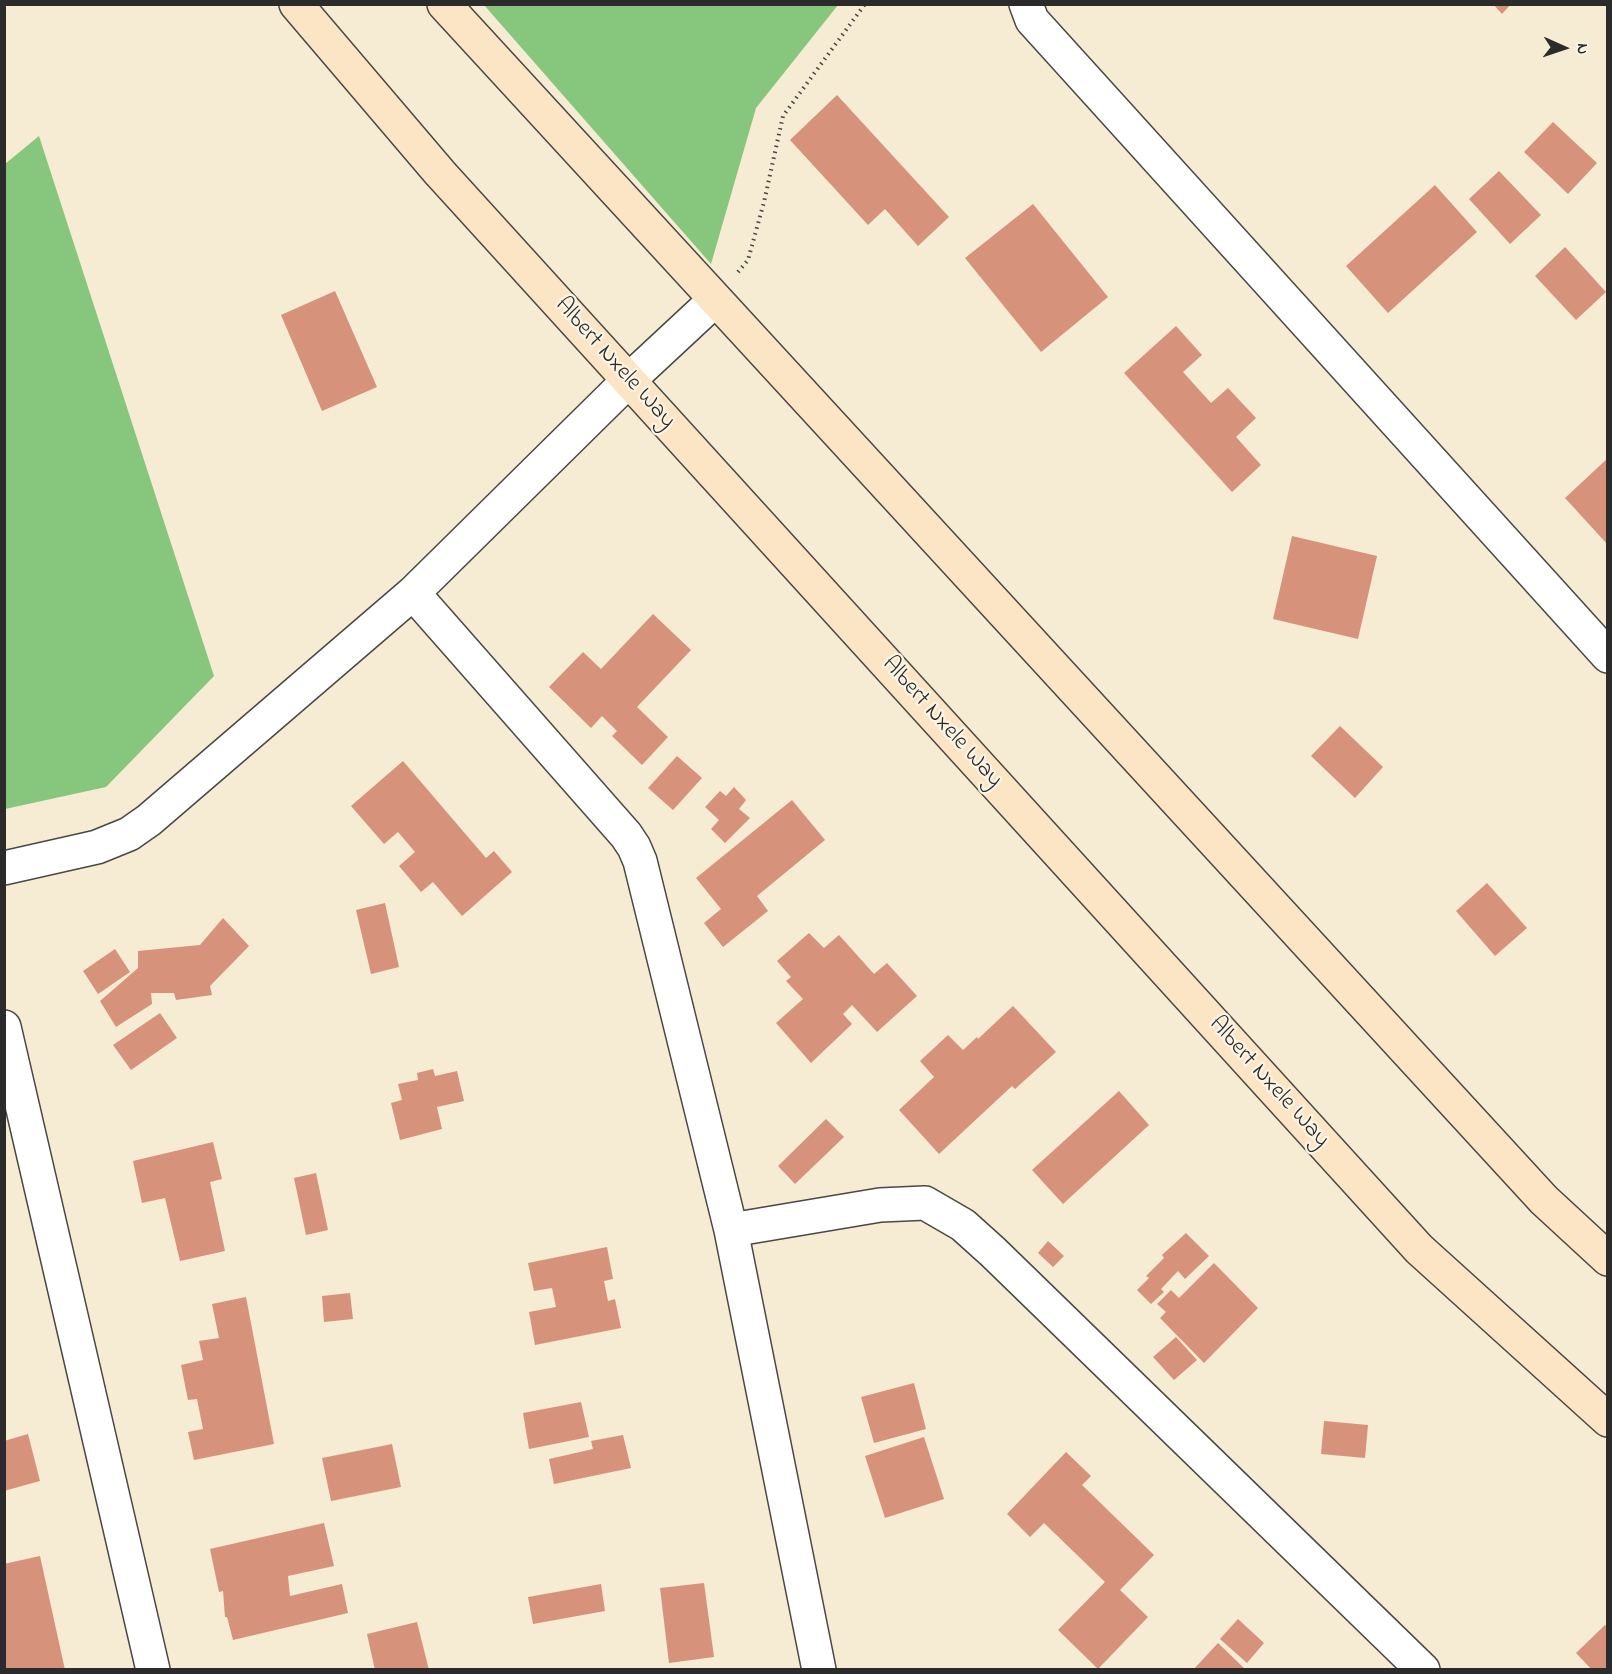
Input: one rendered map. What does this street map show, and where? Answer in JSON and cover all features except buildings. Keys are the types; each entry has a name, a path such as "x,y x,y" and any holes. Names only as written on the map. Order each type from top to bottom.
{"main road":[{"name":"Albert Nxele Way","path":"296,4 440,173 1419,1249 1608,1420"},
{"path":"444,4 1536,1191 1608,1259"}],"street":[{"path":"1026,4 1032,20 1608,656"},
{"path":"4,868 98,847 129,834 149,820 413,593 629,380 715,300"},
{"path":"413,593 626,835 640,861 731,1230 819,1670"},
{"path":"4,1027 153,1670"},
{"path":"731,1230 880,1205 925,1203 963,1225 1002,1260 1422,1670"}],"path":[{"path":"715,300 747,260 764,202 783,116 865,4"}],"green space":[{"path":"484,5 838,5 756,108 711,264"},
{"path":"39,136 214,676 106,787 5,809 5,164"}]}
